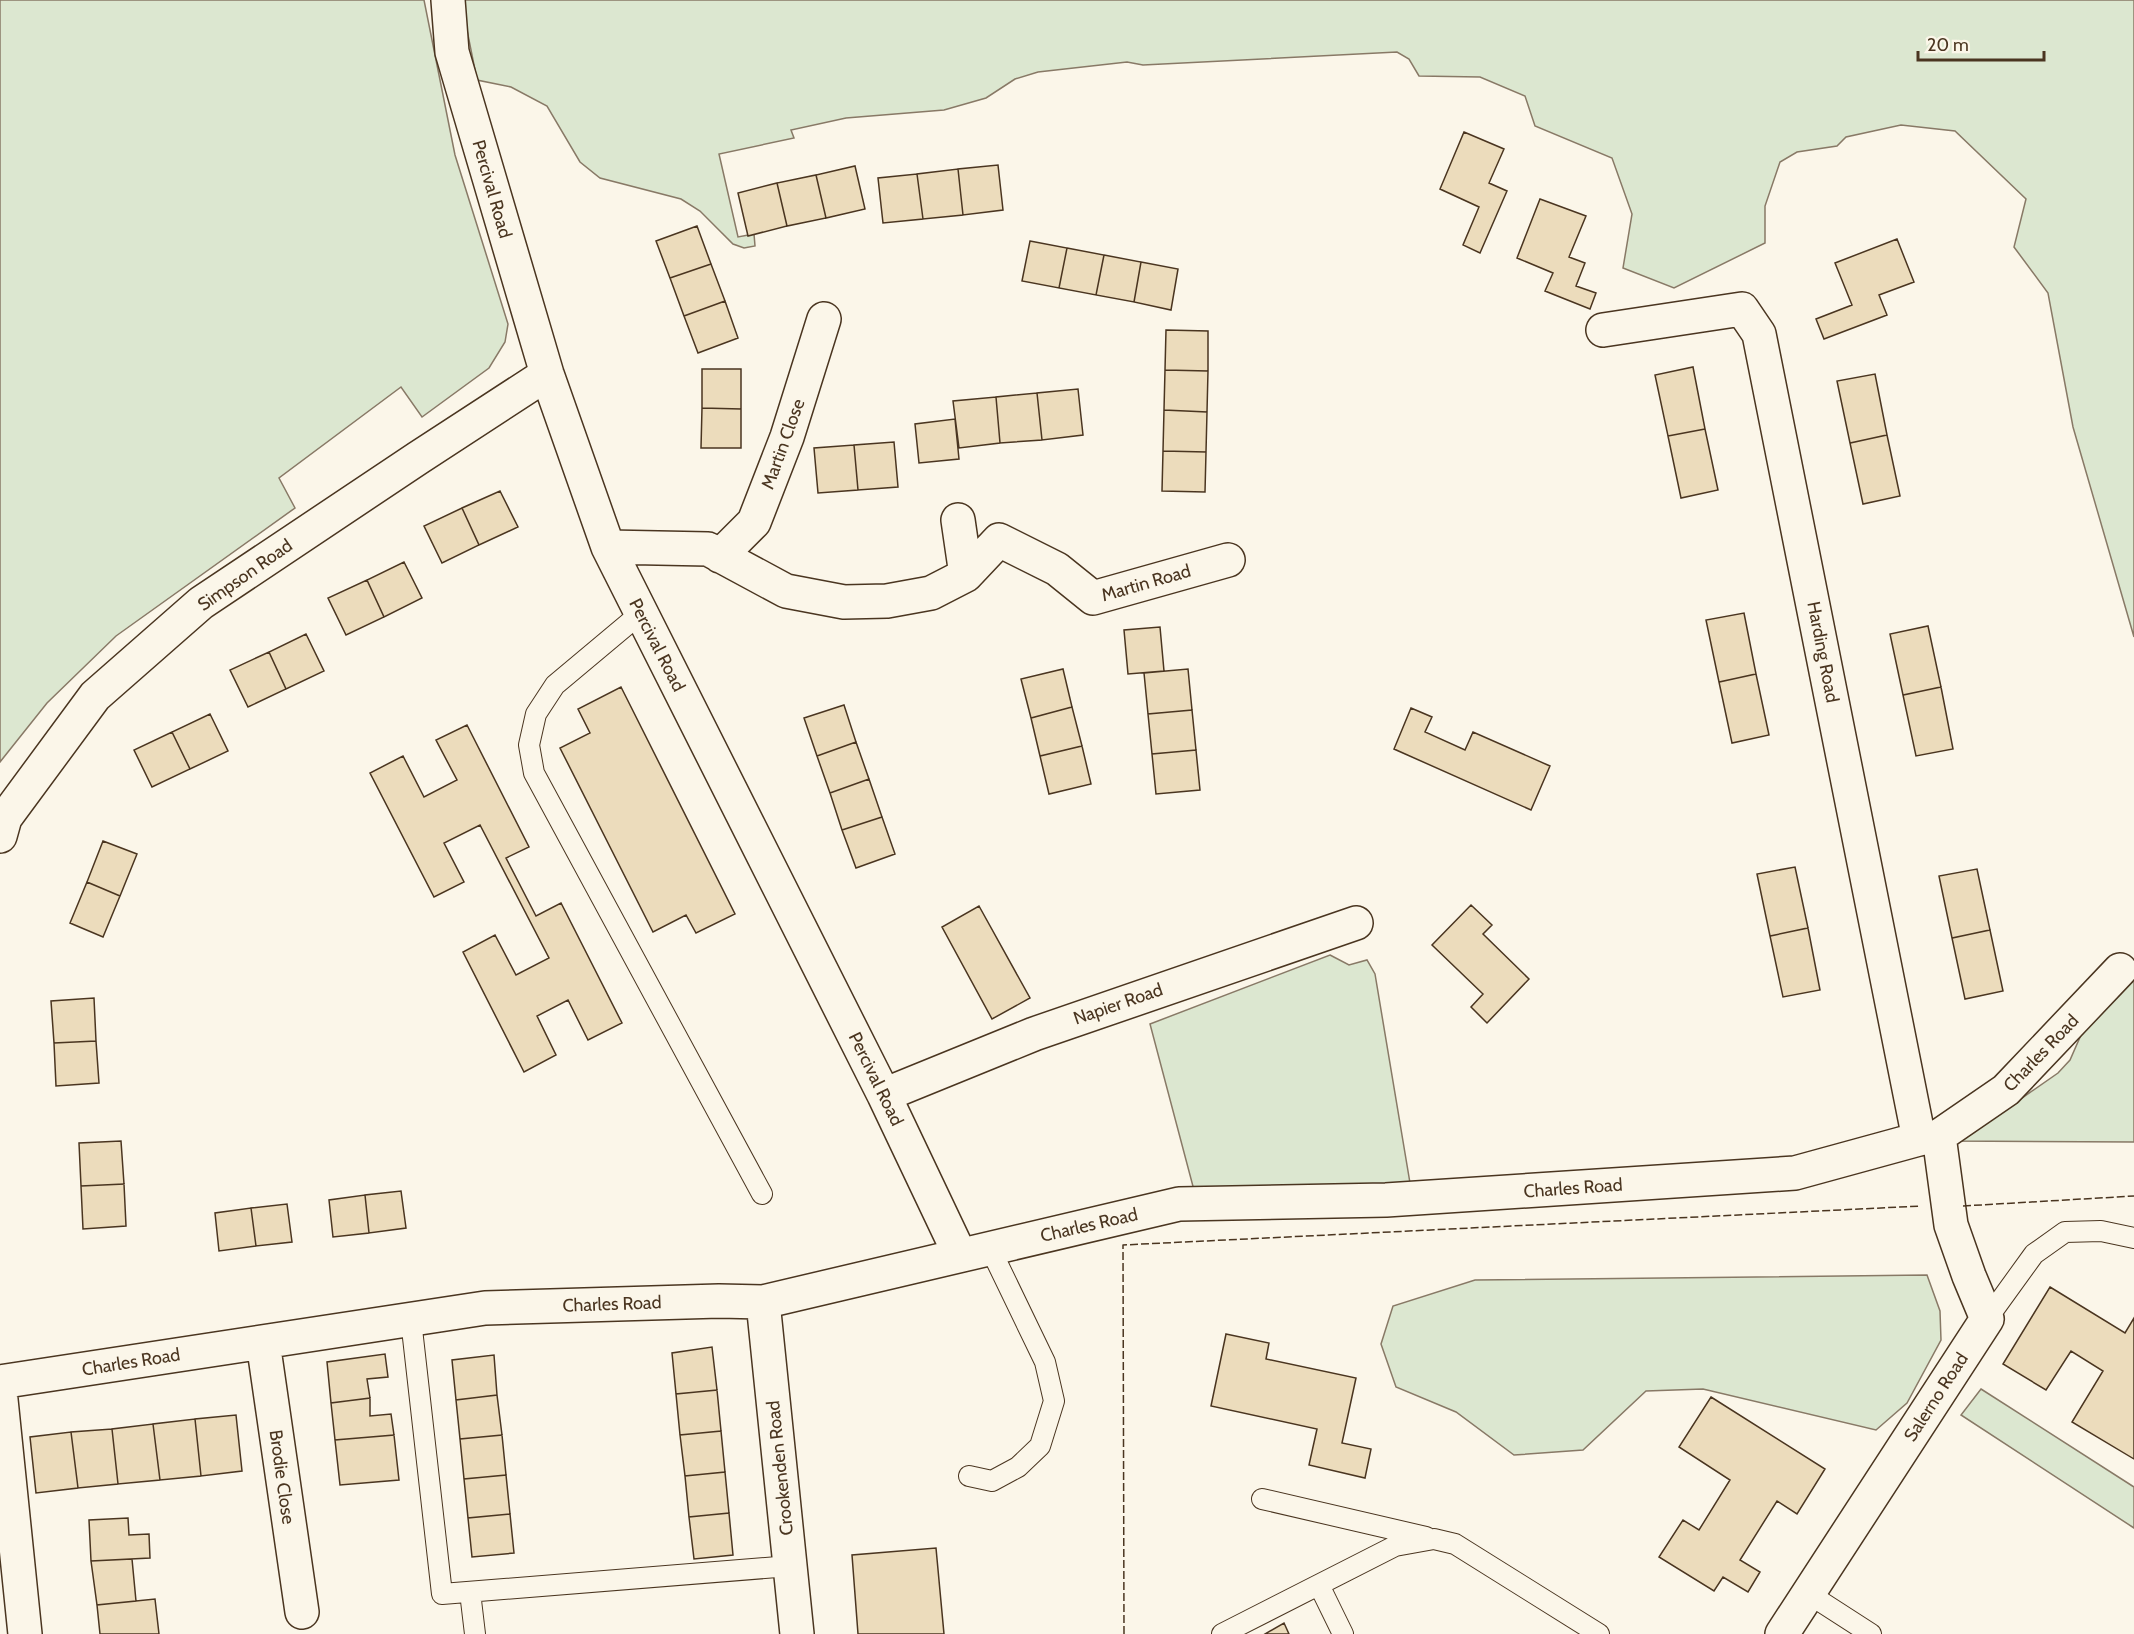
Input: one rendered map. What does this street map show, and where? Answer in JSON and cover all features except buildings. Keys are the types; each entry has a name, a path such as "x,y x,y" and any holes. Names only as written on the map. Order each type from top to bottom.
{"street":[{"name":"Percival Road","path":"448,0 452,52 547,374 608,547 884,1095 975,1252"},
{"name":"Harding Road","path":"1603,330 1742,309 1760,334 1929,1137"},
{"name":"Martin Close","path":"720,556 754,522 787,437 824,319"},
{"name":"Simpson Road","path":"2,824 96,696 201,603 547,374"},
{"path":"958,520 966,575"},
{"name":"Martin Road","path":"608,547 708,549 786,591 844,602 887,601 931,593 966,575 999,540 1057,569 1093,598 1228,560"},
{"name":"Napier Road","path":"884,1095 1034,1034 1356,922"},
{"name":"Charles Road","path":"0,1382 485,1308 719,1301 763,1302 1179,1204 1386,1200 1795,1173 1929,1137 2006,1090 2120,970"},
{"path":"1929,1137 1951,1225 1987,1319"},
{"name":"Crookenden Road","path":"763,1302 797,1634"},
{"name":"Salerno Road","path":"1782,1634 1987,1319"},
{"name":"Brodie Close","path":"263,1342 302,1612"},
{"path":"0,1390 24,1634"}],"lane":[{"path":"641,614 555,685 536,714 529,746 534,773 762,1194"},
{"path":"1987,1319 2034,1254 2065,1232 2101,1231 2134,1238"},
{"path":"969,1476 992,1481 1018,1467 1041,1446 1054,1401 1045,1362 975,1252"},
{"path":"411,1320 442,1594 790,1566"},
{"path":"1262,1499 1455,1544 1599,1634"},
{"path":"1222,1634 1395,1546 1434,1539"},
{"path":"1319,1585 1343,1634"},
{"path":"470,1592 475,1634"},
{"path":"1809,1594 1871,1634"}],"green space":[{"path":"0,0 424,0 455,155 508,324 505,342 489,368 422,417 401,387 279,478 295,508 116,636 47,703 0,762"},
{"path":"461,0 2134,0 2134,637 2073,427 2048,293 2014,247 2026,199 1955,131 1901,125 1846,137 1837,146 1797,152 1780,162 1765,206 1765,243 1674,288 1623,268 1632,214 1612,158 1535,126 1525,96 1480,77 1419,76 1409,59 1397,52 1143,65 1127,62 1038,72 1015,79 986,98 944,110 846,118 791,130 794,138 719,154 738,237 754,234 755,246 744,248 733,244 700,211 681,199 600,178 580,162 547,106 511,87 477,80"},
{"path":"1330,955 1349,965 1367,960 1375,974 1410,1183 1195,1194 1150,1024"},
{"path":"2134,972 2134,1142 1949,1141 1958,1131 2022,1098 2058,1073 2070,1060 2095,1003"},
{"path":"1927,1275 1940,1311 1941,1340 1907,1403 1876,1430 1703,1389 1646,1391 1583,1450 1514,1455 1456,1412 1396,1387 1381,1344 1393,1306 1475,1280"},
{"path":"1981,1389 2134,1487 2134,1528 1961,1415"}],"fence":[{"path":"1963,1206 2134,1196"},
{"path":"1124,1634 1123,1245 1921,1206"}]}
